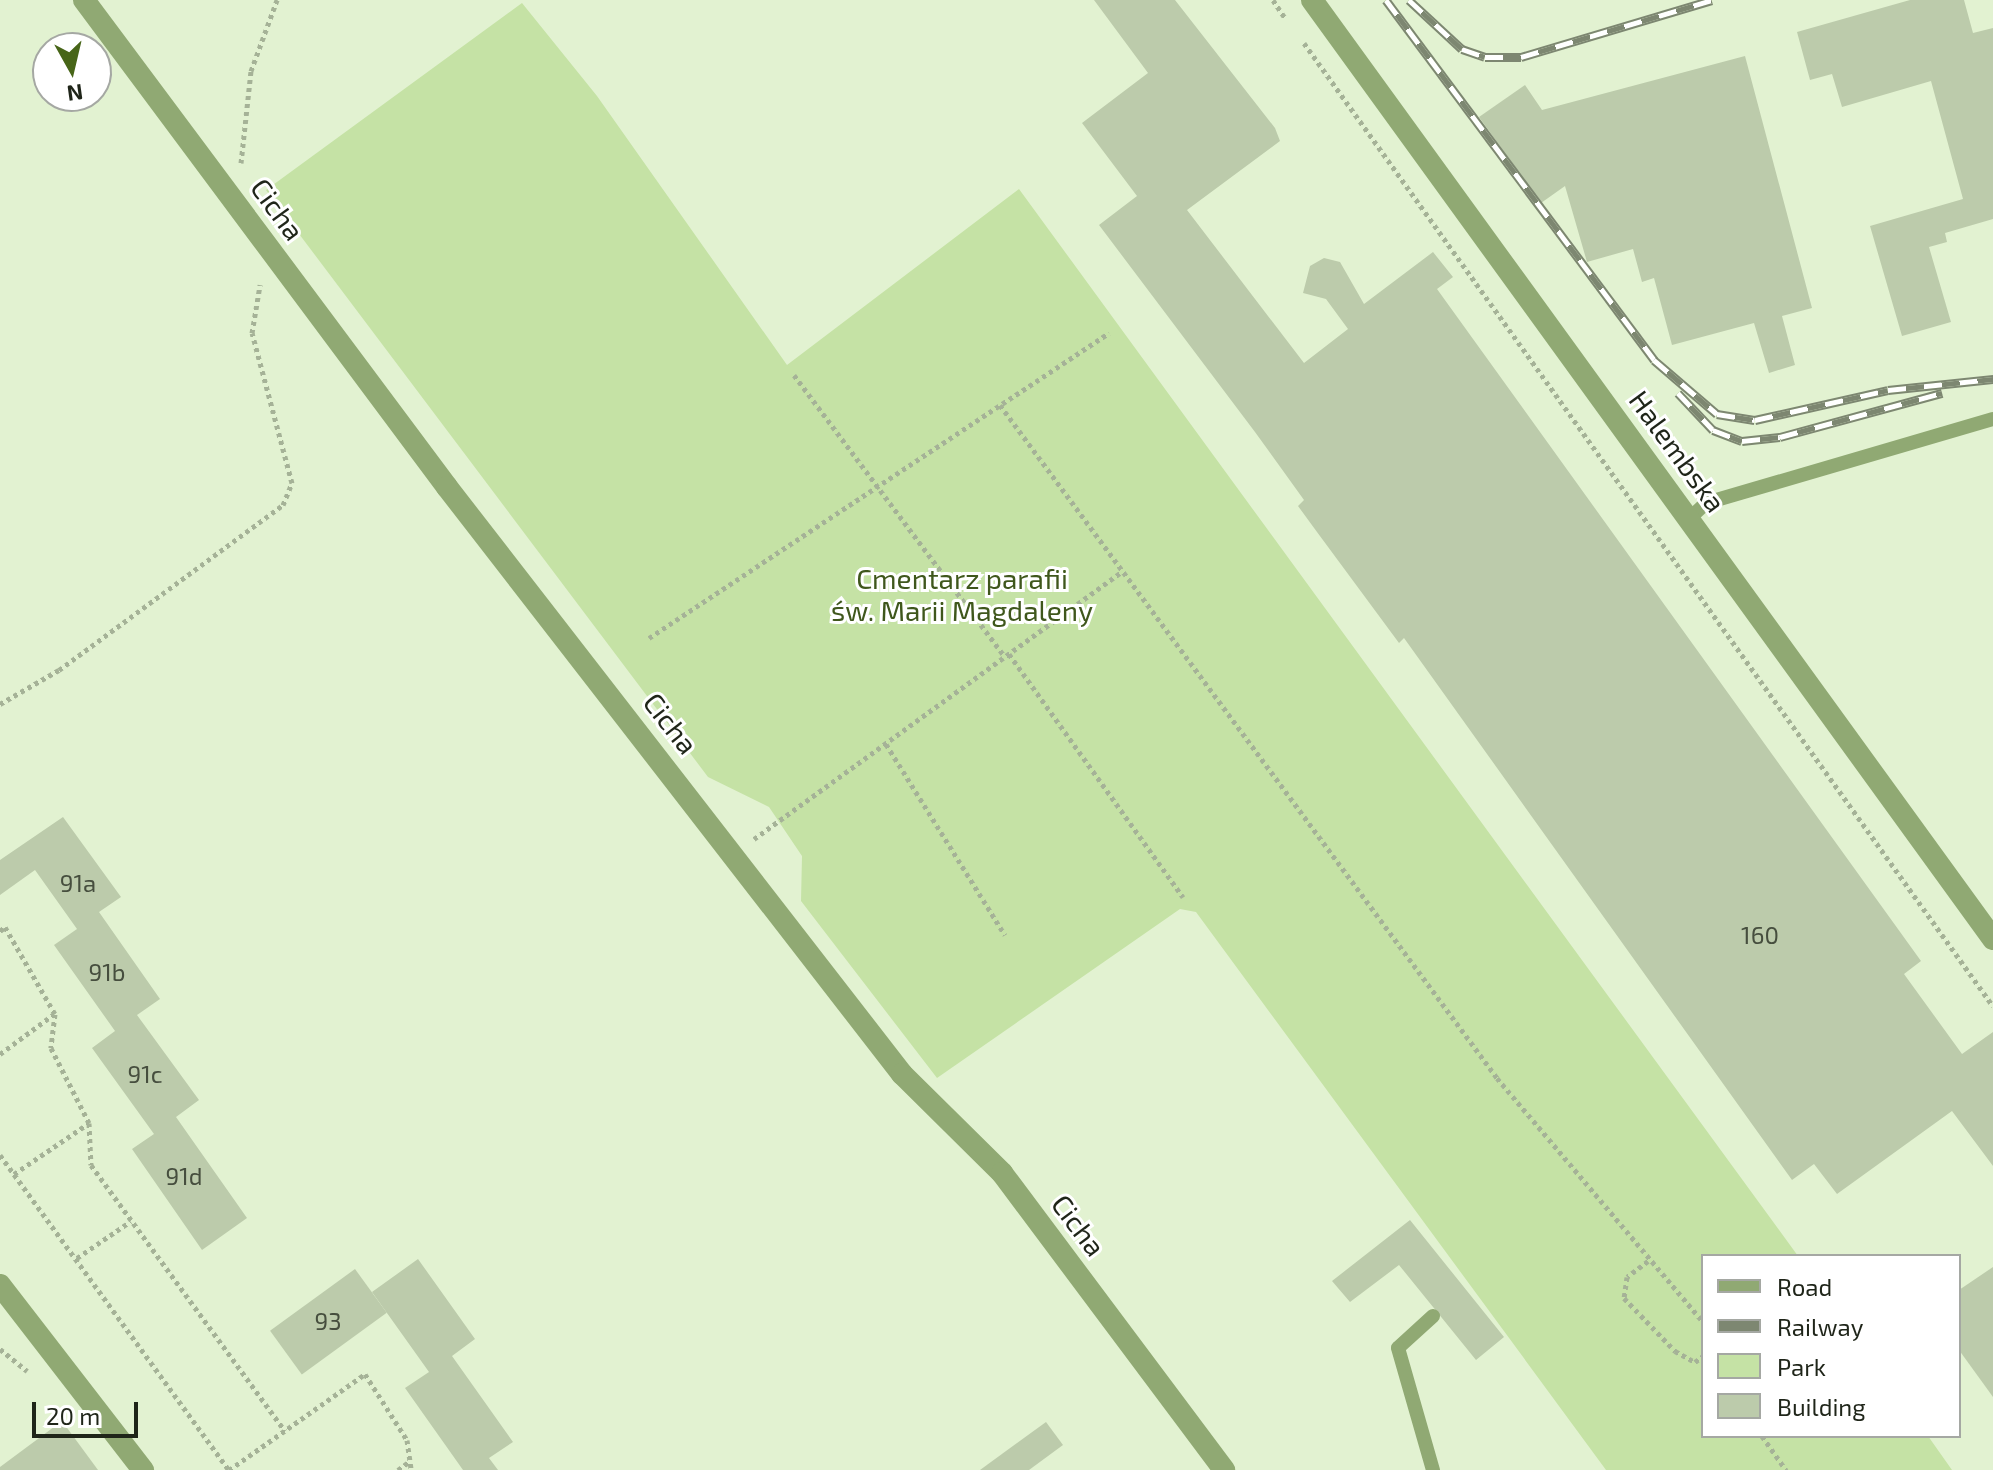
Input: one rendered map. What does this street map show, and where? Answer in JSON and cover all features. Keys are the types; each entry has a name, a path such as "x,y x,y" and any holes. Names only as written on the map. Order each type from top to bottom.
{"street":[{"name":"Cicha","path":"84,0 438,475 734,852 913,1089 1002,1173 1224,1470"},
{"name":"Halembska","path":"1312,0 1993,939"},
{"path":"0,1285 143,1470"}],"lane":[{"path":"1690,518 1706,503 1993,419"},
{"path":"1433,1316 1398,1348 1433,1470"}],"path":[{"path":"241,208 251,71 277,0"},
{"path":"1273,0 1290,24"},
{"path":"1299,37 1993,1006"},
{"path":"0,704 59,670 283,505 292,483 252,333 262,274"},
{"path":"649,638 1109,333"},
{"path":"794,375 1007,656 1183,897"},
{"path":"1000,405 1497,1078 1648,1261 1701,1320"},
{"path":"734,852 1122,572"},
{"path":"886,744 1005,935"},
{"path":"0,931 5,927 55,1014 55,1062 89,1123 91,1165 285,1431"},
{"path":"0,1054 55,1014"},
{"path":"14,1174 89,1123"},
{"path":"0,1155 229,1470 365,1374 407,1440 411,1470"},
{"path":"77,1258 131,1221"},
{"path":"1648,1261 1627,1277 1624,1298 1675,1351 1695,1362 1701,1358"},
{"path":"1763,1438 1786,1470"},
{"path":"398,1470 411,1460"}],"green space":[{"name":"Cmentarz parafii św. Marii Magdaleny","path":"522,3 597,96 787,365 1019,189 1797,1254 1701,1254 1701,1438 1929,1438 1952,1470 1606,1470 1196,912 1180,909 937,1078 801,901 802,856 769,807 708,777 266,190"}],"building":[{"path":"1094,0 1175,0 1275,128 1280,141 1187,210 1304,363 1348,329 1326,299 1303,293 1310,266 1324,258 1340,262 1364,304 1433,252 1453,277 1437,289 1921,961 1904,974 1962,1054 1993,1032 1993,1166 1952,1111 1837,1194 1814,1164 1792,1180 1404,638 1399,643 1298,506 1304,500 1255,432 1099,225 1137,196 1082,123 1148,73"},
{"path":"1910,0 1964,0 1973,33 1993,28 1993,219 1945,233 1947,242 1929,247 1951,322 1902,336 1870,226 1963,199 1931,81 1842,107 1832,74 1810,80 1797,32"},
{"path":"1745,56 1812,308 1782,316 1795,365 1769,373 1754,323 1672,345 1654,278 1642,282 1633,249 1587,262 1565,186 1541,203 1479,117 1525,85 1542,110"},
{"path":"63,817 121,897 99,912 160,999 137,1015 199,1100 176,1117 247,1218 202,1250 132,1149 154,1134 92,1048 115,1031 54,945 77,929 35,870 0,895 0,860"},
{"path":"1410,1220 1504,1337 1476,1360 1399,1265 1350,1302 1332,1281"},
{"path":"418,1259 475,1339 452,1356 513,1442 489,1458 498,1470 463,1470 405,1388 429,1372 372,1292"},
{"path":"1993,1267 1993,1397 1961,1353 1961,1289"},
{"path":"355,1269 387,1313 302,1374 270,1331"},
{"path":"62,1421 98,1470 0,1470 0,1467"},
{"path":"1046,1422 1063,1445 1029,1470 980,1470"}],"railway":[{"path":"1386,0 1654,360 1717,414 1755,420 1888,390 1993,379"},
{"path":"1409,0 1462,49 1485,57 1521,57 1712,0"},
{"path":"1678,393 1713,430 1742,441 1780,437 1942,393"}]}
